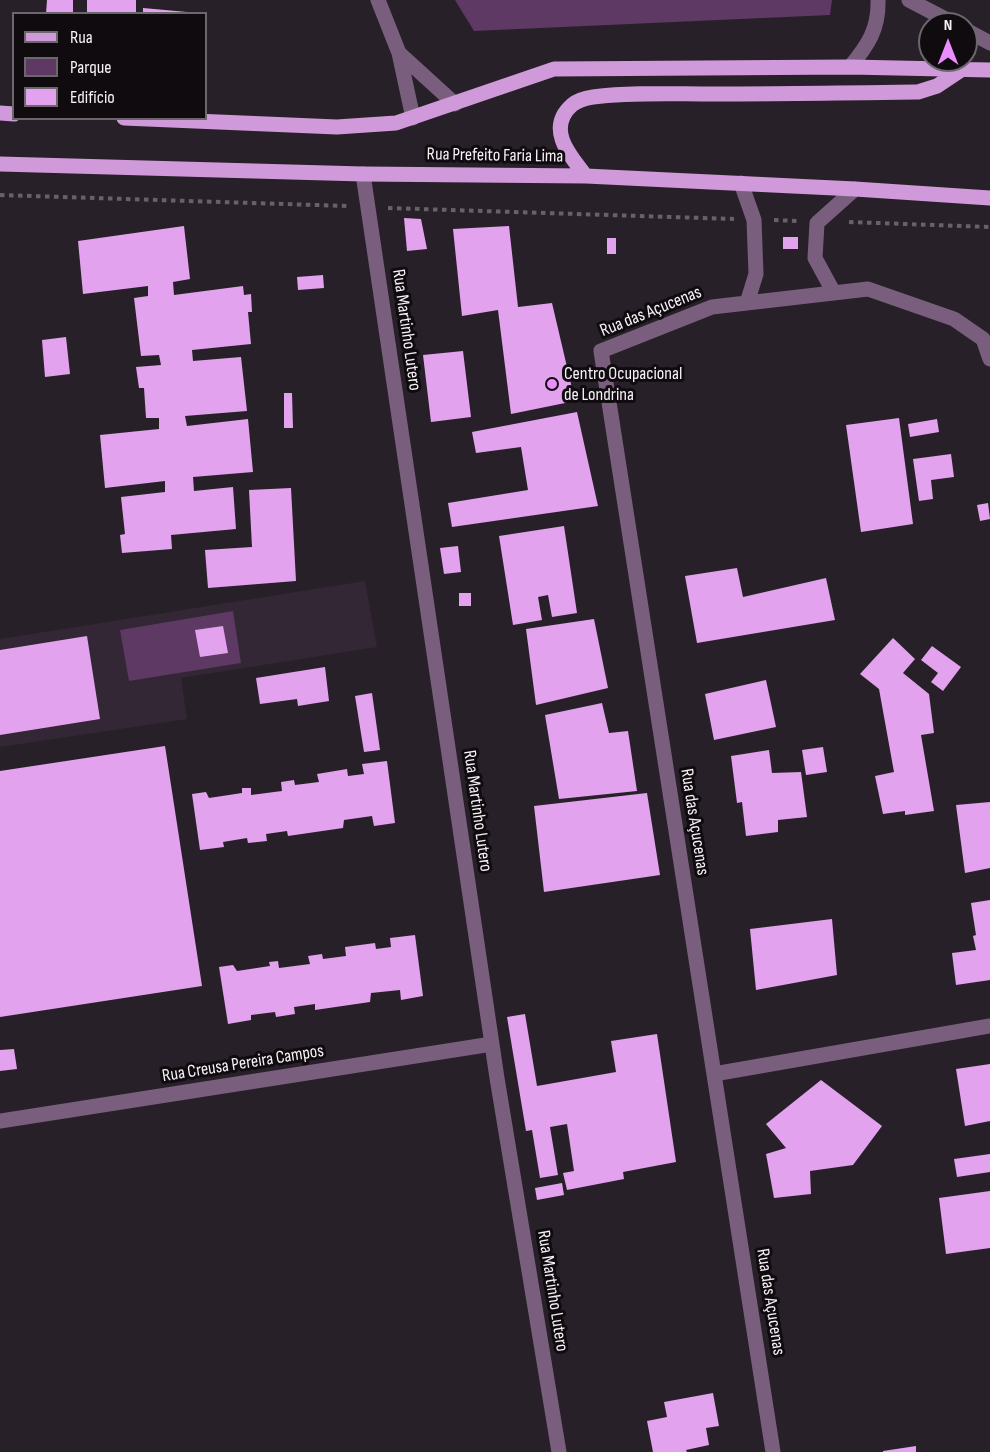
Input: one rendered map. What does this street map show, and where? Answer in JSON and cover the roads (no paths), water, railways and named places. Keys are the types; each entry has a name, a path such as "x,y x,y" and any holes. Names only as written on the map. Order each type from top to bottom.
{"main road":[{"path":"171,120 337,127 396,123 554,69 918,68"},
{"path":"586,176 562,145 561,135 562,122 567,111 581,100 592,97 650,95 918,92 937,86 959,72"},
{"name":"Rua Prefeito Faria Lima","path":"0,164 363,174 586,176 990,198"}],"street":[{"path":"378,0 399,53 413,118"},
{"path":"850,67 868,45 879,16 878,0"},
{"path":"909,0 932,12"},
{"path":"399,53 455,104"},
{"name":"Rua Martinho Lutero","path":"363,174 492,1044 559,1452"},
{"path":"741,183 754,220 756,274 747,303 868,289 954,319 983,339 990,359"},
{"path":"834,293 815,258 817,223 855,189"},
{"name":"Rua das Açucenas","path":"747,303 712,307 601,351 773,1452"},
{"path":"714,1074 990,1026"},
{"name":"Rua Creusa Pereira Campos","path":"0,1121 492,1044"}],"place":[{"name":"Centro Ocupacional de Londrina","path":"552,384"}]}
